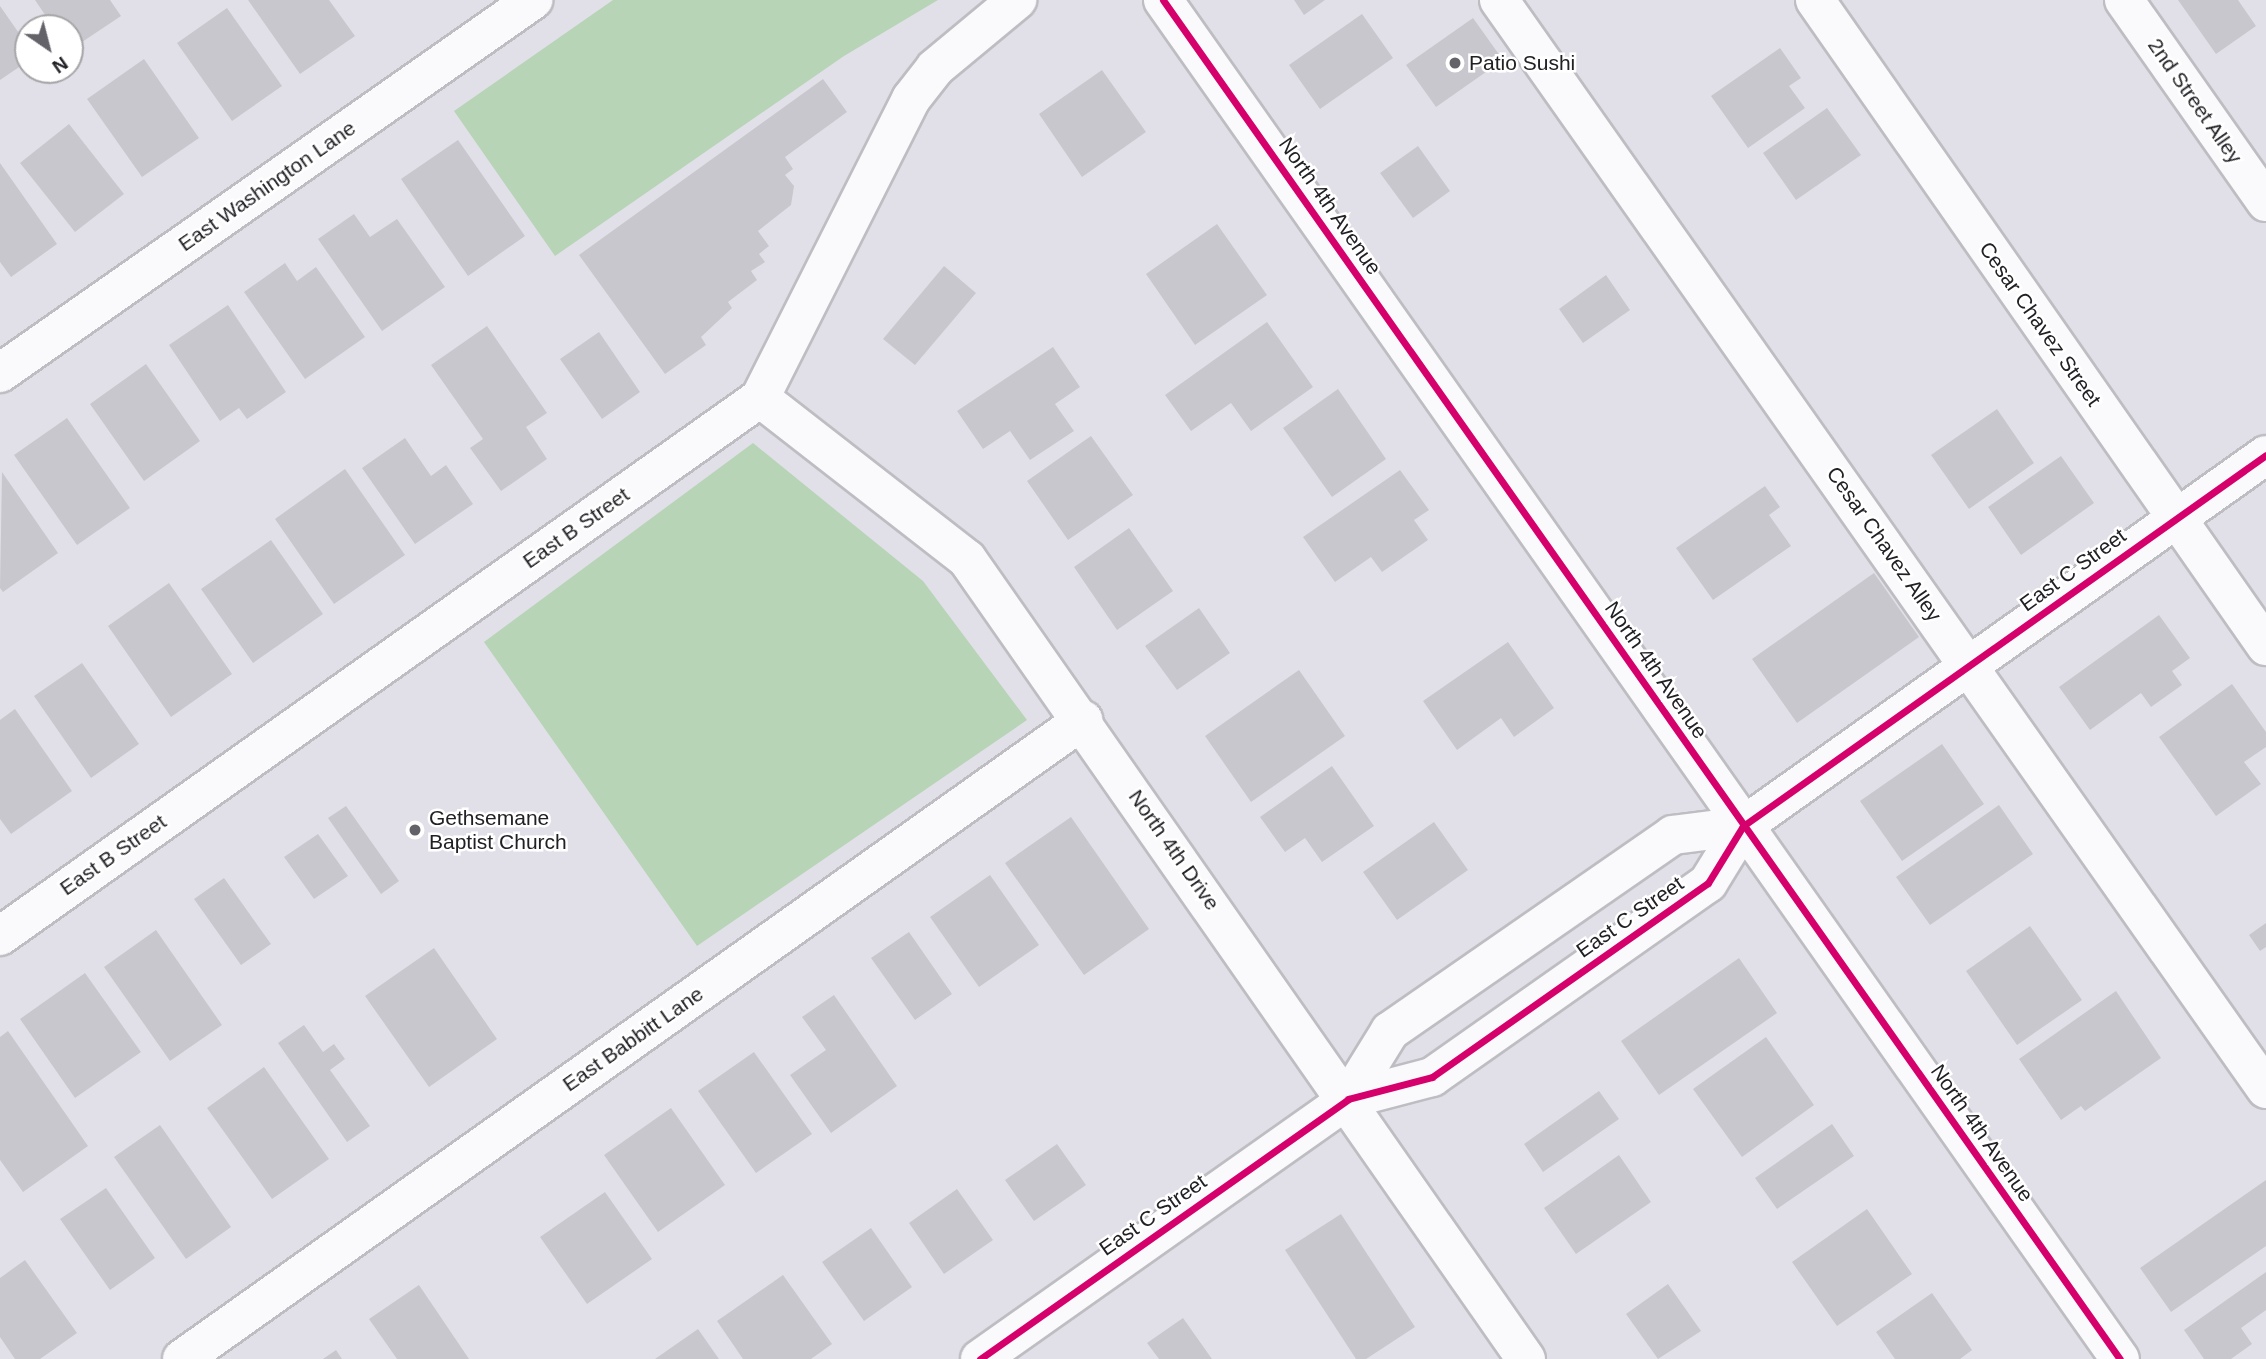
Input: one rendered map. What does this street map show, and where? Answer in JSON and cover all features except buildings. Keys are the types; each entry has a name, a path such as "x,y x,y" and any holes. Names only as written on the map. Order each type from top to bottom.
{"street":[{"name":"East Washington Lane","path":"0,373 533,0"},
{"name":"East B Street","path":"0,936 760,398 911,99 935,68 1017,0"},
{"name":"North 4th Avenue","path":"1163,0 2120,1359"},
{"name":"Cesar Chavez Alley","path":"1499,0 2266,1088"},
{"name":"Cesar Chavez Street","path":"1815,0 2266,646"},
{"name":"2nd Street Alley","path":"2124,0 2266,202"},
{"name":"North 4th Drive","path":"760,398 952,541 1083,720 1526,1359"},
{"name":"East C Street","path":"980,1359 1348,1100 1432,1077 1708,883 1743,826 2266,455"},
{"name":"East Babbitt Lane","path":"182,1359 1083,720"},
{"name":"East C Street","path":"1348,1100 1401,1023 1673,835 1743,826"}],"green space":[{"path":"613,0 938,0 844,56 555,256 454,111"},
{"path":"753,443 923,581 1027,720 697,946 484,642"}],"cycle path":[{"path":"1163,0 2120,1359"},
{"path":"980,1359 1348,1099 1432,1077 1708,883 1743,826 2266,455"}],"place":[{"name":"Patio Sushi","path":"1455,63"},
{"name":"Gethsemane Baptist Church","path":"415,830"}]}
